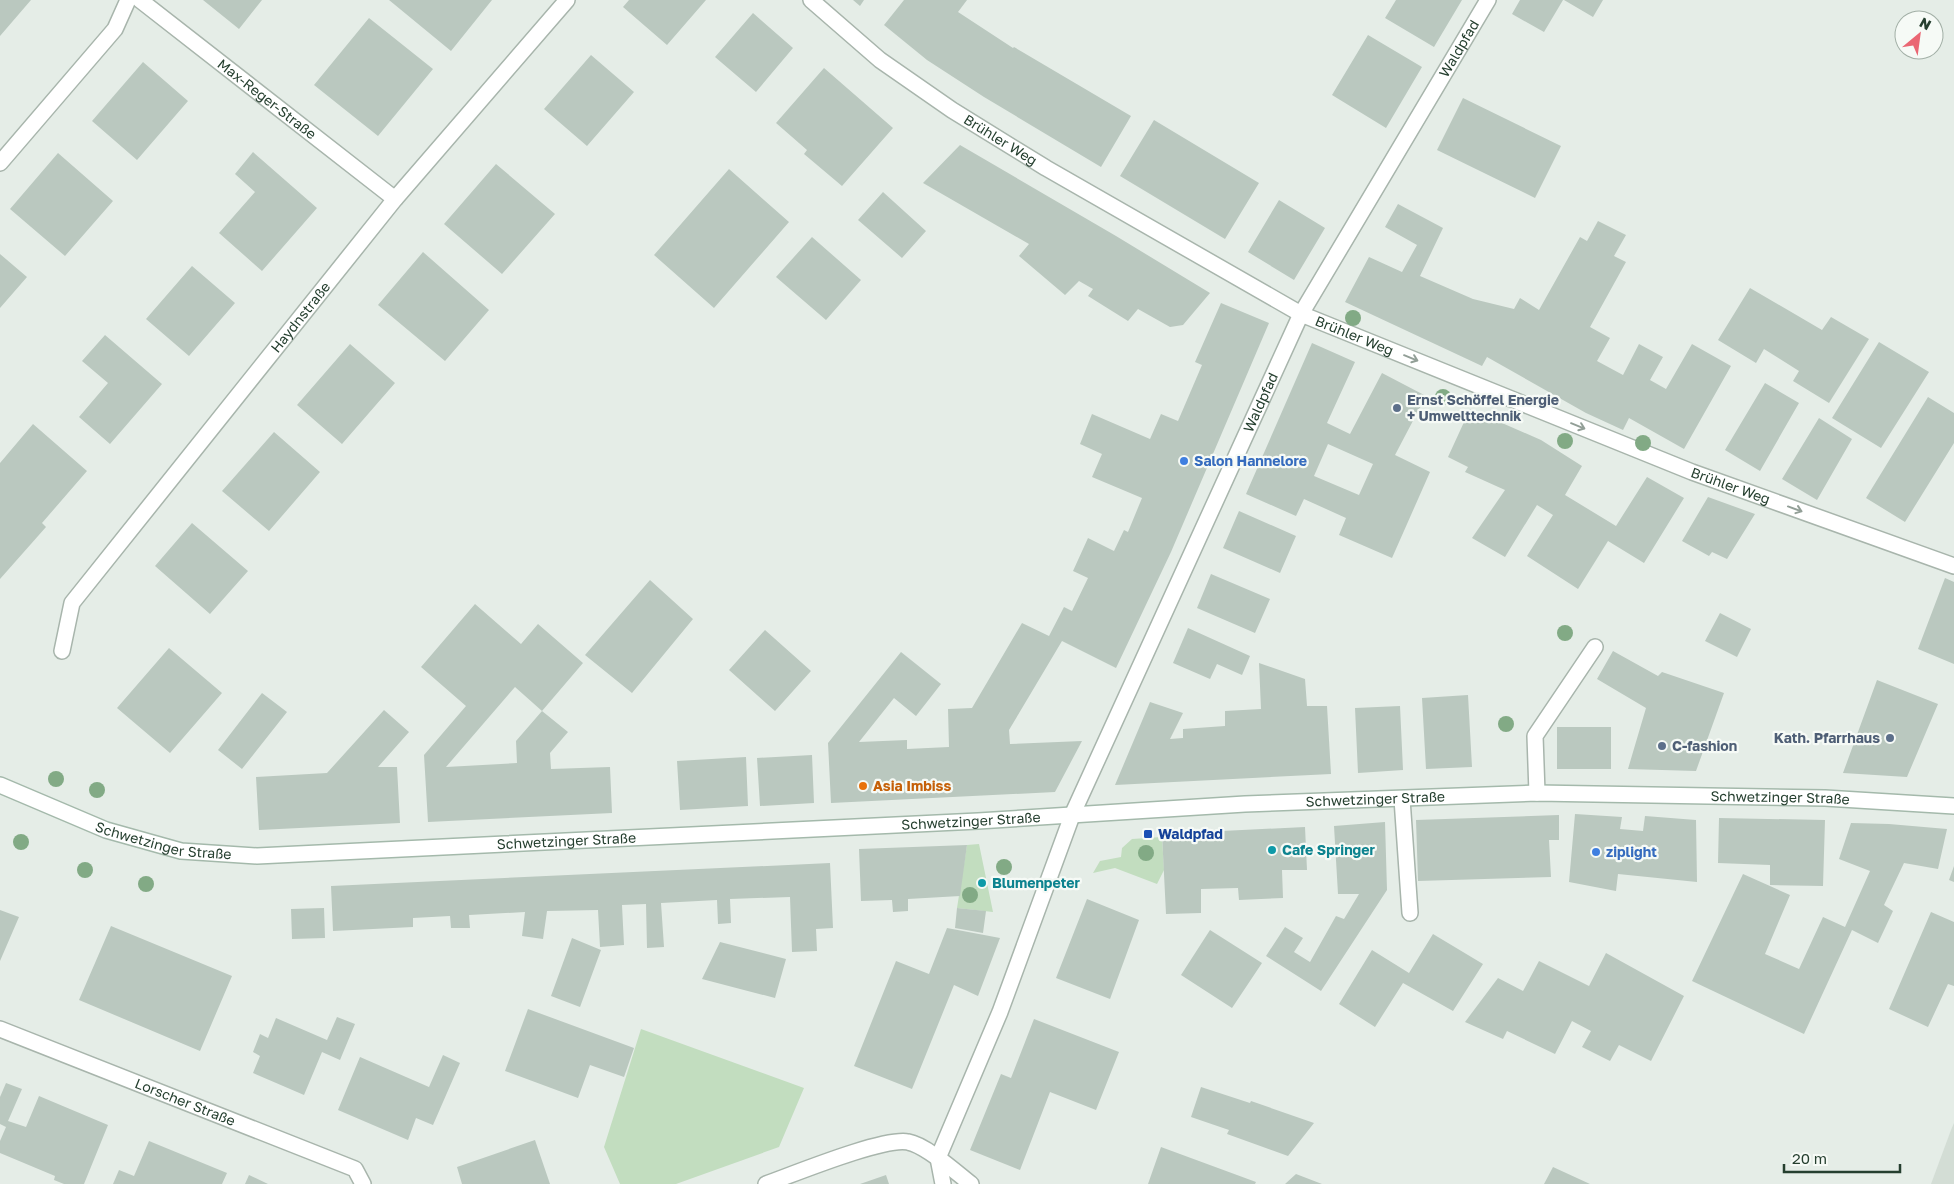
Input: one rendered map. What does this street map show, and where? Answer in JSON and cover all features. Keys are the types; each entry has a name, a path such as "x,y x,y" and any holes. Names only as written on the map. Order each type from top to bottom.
{"street":[{"path":"0,163 115,29 128,0"},
{"name":"Max-Reger-Straße","path":"140,0 395,199"},
{"name":"Haydnstraße","path":"62,651 72,603 395,199 566,0"},
{"name":"Brühler Weg","path":"811,0 880,60 952,110 1046,168 1301,314 1692,472 1954,566"},
{"name":"Waldpfad","path":"938,1158 1000,1012 1073,813 1301,314 1488,0"},
{"path":"1537,793 1535,736 1595,647"},
{"name":"Schwetzinger Straße","path":"0,786 106,830 181,851 256,856 978,821 1073,813 1245,804 1537,793 1825,798 1954,806"},
{"path":"1402,799 1410,913"},
{"name":"Lorscher Straße","path":"0,1029 355,1169 363,1184"},
{"path":"766,1184 885,1143 908,1142 938,1158 971,1184"},
{"path":"938,1158 943,1184"}],"shaded area":[{"path":"1954,1123 1954,1184 1931,1184 1951,1130"}],"green space":[{"path":"1162,837 1164,870 1157,884 1115,868 1093,873 1100,861 1121,857 1122,848 1132,839"},
{"path":"979,844 993,912 957,908 967,845"},
{"path":"641,1029 804,1088 779,1147 676,1184 620,1184 604,1147"}],"building":[{"path":"0,0 31,0 0,36"},
{"path":"203,0 262,0 239,29"},
{"path":"389,0 492,0 451,51"},
{"path":"629,0 706,0 667,45 623,7"},
{"path":"853,0 864,0 860,6"},
{"path":"904,0 967,0 958,12 1013,48 1131,116 1101,167 984,97 927,60 884,25"},
{"path":"1396,0 1462,0 1434,47 1385,18"},
{"path":"1520,0 1563,0 1544,32 1512,14"},
{"path":"1564,0 1603,0 1593,17"},
{"path":"753,13 793,48 756,92 715,57"},
{"path":"369,18 433,69 378,136 314,85"},
{"path":"1368,35 1422,67 1386,128 1332,95"},
{"path":"591,55 634,92 587,146 544,109"},
{"path":"143,62 188,101 137,160 92,121"},
{"path":"824,68 893,128 842,186 804,154 807,150 776,123"},
{"path":"1463,98 1561,146 1535,198 1437,150"},
{"path":"1154,120 1259,183 1225,239 1120,176"},
{"path":"960,145 1210,293 1183,325 1170,327 1138,309 1128,321 1088,296 1093,289 1079,281 1065,295 1019,256 1029,244 923,183"},
{"path":"253,152 317,208 262,271 219,233 255,192 235,174"},
{"path":"58,153 113,201 65,256 10,209"},
{"path":"496,164 555,214 502,274 444,224"},
{"path":"729,169 789,222 714,308 654,255"},
{"path":"883,192 926,231 902,258 858,220"},
{"path":"1279,200 1325,228 1294,280 1248,252"},
{"path":"1398,204 1443,228 1420,276 1473,299 1514,309 1520,298 1539,310 1580,237 1587,241 1598,221 1626,235 1614,256 1626,262 1590,327 1610,338 1597,361 1623,375 1639,344 1663,357 1650,380 1666,389 1692,344 1731,366 1684,449 1629,418 1623,430 1586,413 1487,357 1482,366 1345,302 1369,257 1402,272 1417,245 1385,227"},
{"path":"812,237 861,280 826,320 776,277"},
{"path":"423,252 489,310 445,361 378,305"},
{"path":"0,254 27,277 0,308"},
{"path":"192,266 235,303 189,356 146,319"},
{"path":"1750,288 1822,330 1831,317 1869,339 1829,403 1793,381 1799,371 1764,349 1756,363 1718,340"},
{"path":"1221,303 1269,323 1171,552 1116,668 1062,641 1009,730 1010,744 1082,741 1055,792 831,803 828,743 901,652 941,684 916,716 894,698 859,742 907,740 907,749 949,747 948,709 972,708 1022,623 1049,636 1064,607 1072,611 1088,578 1073,571 1088,538 1114,551 1124,530 1128,532 1142,498 1092,477 1102,454 1080,444 1092,414 1150,439 1161,414 1178,421 1202,365 1195,362"},
{"path":"105,335 162,384 110,444 79,417 108,383 82,361"},
{"path":"1879,342 1929,372 1881,448 1832,418"},
{"path":"1312,343 1355,362 1327,423 1350,434 1382,373 1426,396 1395,455 1430,472 1392,558 1339,535 1346,518 1304,499 1296,516 1246,494","holes":["1328,444 1373,464 1359,495 1314,476"]},
{"path":"350,344 395,383 342,444 297,405"},
{"path":"1765,383 1799,403 1760,471 1725,450"},
{"path":"1928,397 1954,413 1954,443 1905,522 1866,498"},
{"path":"1470,409 1541,440 1582,466 1565,495 1616,526 1647,477 1684,498 1644,563 1608,541 1578,589 1527,556 1553,515 1537,505 1505,557 1472,538 1505,490 1465,472 1468,467 1448,457"},
{"path":"1819,418 1852,439 1817,500 1782,479"},
{"path":"33,424 87,471 42,523 46,527 0,579 0,463"},
{"path":"274,432 320,472 269,531 222,491"},
{"path":"1708,497 1755,514 1727,559 1712,552 1709,556 1682,541"},
{"path":"1239,511 1296,536 1280,573 1223,548"},
{"path":"192,523 248,571 210,614 155,566"},
{"path":"1211,574 1270,599 1255,633 1197,608"},
{"path":"1945,578 1954,582 1954,664 1918,649"},
{"path":"650,580 693,619 632,693 585,655"},
{"path":"475,604 521,644 538,624 583,663 542,711 568,732 550,753 551,769 610,767 612,813 428,822 424,755 466,706 421,667","holes":["515,687 542,711 516,741 517,763 446,767"]},
{"path":"1720,613 1751,629 1737,657 1705,641"},
{"path":"1188,628 1250,656 1242,675 1217,664 1210,679 1173,663"},
{"path":"765,630 811,671 775,711 729,670"},
{"path":"169,648 222,693 170,753 117,708"},
{"path":"1613,651 1658,676 1662,672 1724,693 1696,771 1628,769 1646,708 1597,679"},
{"path":"1259,663 1305,679 1307,706 1327,706 1331,774 1115,785 1150,702 1183,713 1170,739 1183,738 1183,729 1225,726 1225,711 1261,709"},
{"name":"Kath. Pfarrhaus","path":"1877,680 1938,704 1907,777 1843,773"},
{"path":"262,693 287,712 242,769 218,750"},
{"path":"1468,695 1472,767 1426,769 1422,698"},
{"path":"1400,706 1403,770 1358,773 1355,708"},
{"path":"384,710 409,732 378,767 397,767 400,823 259,830 256,777 327,773"},
{"path":"1557,727 1611,727 1611,769 1557,769"},
{"path":"812,755 814,803 760,806 757,758"},
{"path":"746,757 748,806 680,810 677,761"},
{"path":"1575,814 1622,817 1620,829 1643,831 1645,816 1696,820 1697,882 1618,874 1616,891 1569,882"},
{"path":"1559,815 1559,840 1549,840 1551,877 1418,881 1416,820"},
{"path":"1719,818 1825,820 1823,886 1770,885 1770,865 1718,863"},
{"path":"1385,822 1387,890 1321,991 1266,956 1285,927 1303,938 1294,952 1310,962 1336,916 1344,919 1359,894 1338,894 1334,826"},
{"path":"1851,823 1947,829 1938,869 1904,863 1884,905 1893,911 1878,943 1852,930 1804,1034 1692,981 1743,874 1790,895 1765,954 1799,969 1823,917 1845,927 1870,871 1839,859"},
{"path":"1305,827 1307,870 1282,870 1283,898 1239,900 1238,888 1201,889 1201,913 1166,914 1162,834"},
{"path":"967,845 960,896 908,899 908,911 893,912 892,900 861,901 859,849"},
{"path":"830,863 833,928 816,929 817,951 792,952 790,897 730,899 731,923 718,924 717,900 661,903 664,947 647,948 646,904 622,905 624,945 600,947 598,910 547,911 543,939 522,936 525,912 469,915 470,928 451,928 450,916 413,918 413,927 333,931 331,886"},
{"path":"1954,866 1954,882 1949,880"},
{"path":"1087,899 1139,920 1110,999 1056,978"},
{"path":"324,908 325,938 292,939 291,909"},
{"path":"957,908 986,911 983,933 955,928"},
{"path":"0,910 19,917 0,961"},
{"path":"1931,912 1954,922 1954,986 1948,984 1928,1027 1889,1009"},
{"path":"111,926 232,976 200,1051 79,1000"},
{"path":"947,928 1000,938 978,996 954,985 912,1089 854,1066 896,961 929,974"},
{"path":"1210,930 1262,963 1232,1008 1181,975"},
{"path":"1433,934 1483,964 1453,1011 1403,983 1375,1027 1339,1004 1372,950 1409,973"},
{"path":"572,938 601,950 580,1007 551,996"},
{"path":"720,942 786,959 775,998 702,979"},
{"path":"1606,953 1684,996 1651,1061 1619,1045 1610,1061 1582,1047 1591,1031 1572,1021 1555,1054 1507,1031 1503,1039 1465,1022 1498,978 1523,991 1539,961 1589,986"},
{"path":"528,1009 634,1048 624,1077 590,1065 578,1098 505,1071"},
{"path":"337,1017 355,1024 340,1060 322,1052 304,1095 253,1073 260,1056 253,1052 260,1034 268,1038 276,1018 327,1040"},
{"path":"1034,1019 1119,1052 1096,1110 1050,1092 1020,1170 970,1150 1001,1074 1011,1078"},
{"path":"443,1055 460,1063 433,1125 416,1118 408,1140 338,1110 360,1057 429,1087"},
{"path":"6,1083 22,1089 8,1121 26,1127 39,1096 108,1125 84,1184 64,1184 54,1180 55,1176 0,1153 0,1141 6,1127 0,1124 0,1097"},
{"path":"1201,1087 1250,1103 1251,1101 1314,1123 1288,1156 1227,1134 1229,1130 1191,1117"},
{"path":"535,1140 550,1184 462,1184 457,1167"},
{"path":"149,1141 227,1173 222,1184 113,1184 119,1170 134,1176"},
{"path":"1161,1147 1256,1182 1255,1184 1148,1184"},
{"path":"1553,1167 1590,1184 1544,1184"},
{"path":"1296,1174 1322,1184 1285,1184"},
{"path":"249,1175 268,1184 245,1184"},
{"path":"886,1175 889,1184 860,1184"}],"place":[{"name":"Ernst Schöffel Energie + Umwelttechnik","path":"1397,408"},
{"name":"Salon Hannelore","path":"1184,461"},
{"name":"Kath. Pfarrhaus","path":"1890,738"},
{"name":"C-fashion","path":"1662,746"},
{"name":"Asia Imbiss","path":"863,786"},
{"name":"Waldpfad","path":"1148,834"},
{"name":"Cafe Springer","path":"1272,850"},
{"name":"ziplight","path":"1596,852"},
{"name":"Blumenpeter","path":"982,883"}]}
